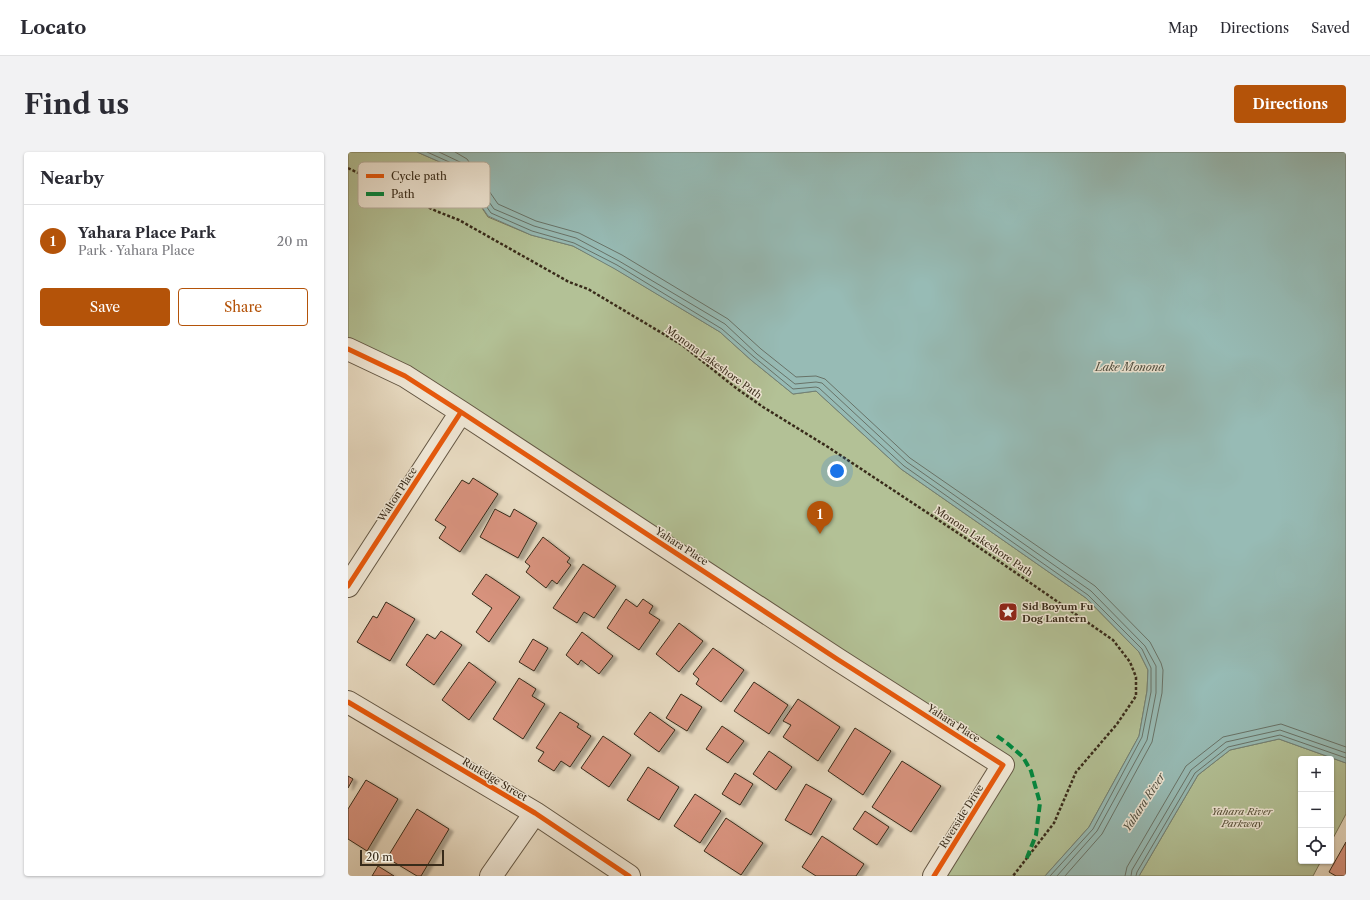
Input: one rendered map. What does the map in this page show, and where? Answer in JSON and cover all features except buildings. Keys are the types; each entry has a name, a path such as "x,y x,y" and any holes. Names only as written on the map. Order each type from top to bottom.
{"street":[{"name":"Yahara Place","path":"348,349 405,376 837,659 1003,765"},
{"name":"Walton Place","path":"348,586 461,412"},
{"name":"Rutledge Street","path":"348,702 535,813 629,876"},
{"name":"Riverside Drive","path":"934,876 1003,765"},
{"path":"492,876 535,813"}],"green space":[{"path":"348,152 417,152 440,162 358,162 358,208 482,208 488,217 531,235 573,246 609,265 720,332 751,360 793,394 816,391 901,469 1086,598 1139,652 1148,670 1147,691 1139,736 1089,827 1045,876 934,876 1002,765 348,349"},
{"name":"Yahara River Parkway","path":"1279,739 1326,756 1298,756 1298,864 1319,864 1313,876 1139,876 1198,775 1230,750"},
{"name":"Yahara River Parkway","path":"1334,759 1346,763 1346,814 1334,836"}],"water":[{"name":"Lake Monona","path":"417,152 1346,152 1346,763 1334,759 1334,756 1326,756 1279,739 1230,750 1198,775 1139,876 1045,876 1089,827 1139,736 1147,691 1148,670 1139,652 1086,598 901,469 816,391 793,394 751,360 720,332 615,269 573,246 531,235 488,216 483,208 490,208 490,162 440,162"}],"marked path":[{"path":"997,736 1023,757 1031,771 1040,803 1036,835 1026,860"}],"cycle path":[{"path":"348,349 405,376 837,659 1003,765 934,876"},
{"path":"348,586 461,412"},
{"path":"348,702 535,813 629,876"}],"place":[{"name":"Yahara Place Park","path":"820,534"},
{"name":"Sid Boyum Fu Dog Lantern","path":"1008,612"}],"water label":[{"name":"Yahara River","path":"1144,802"}]}
